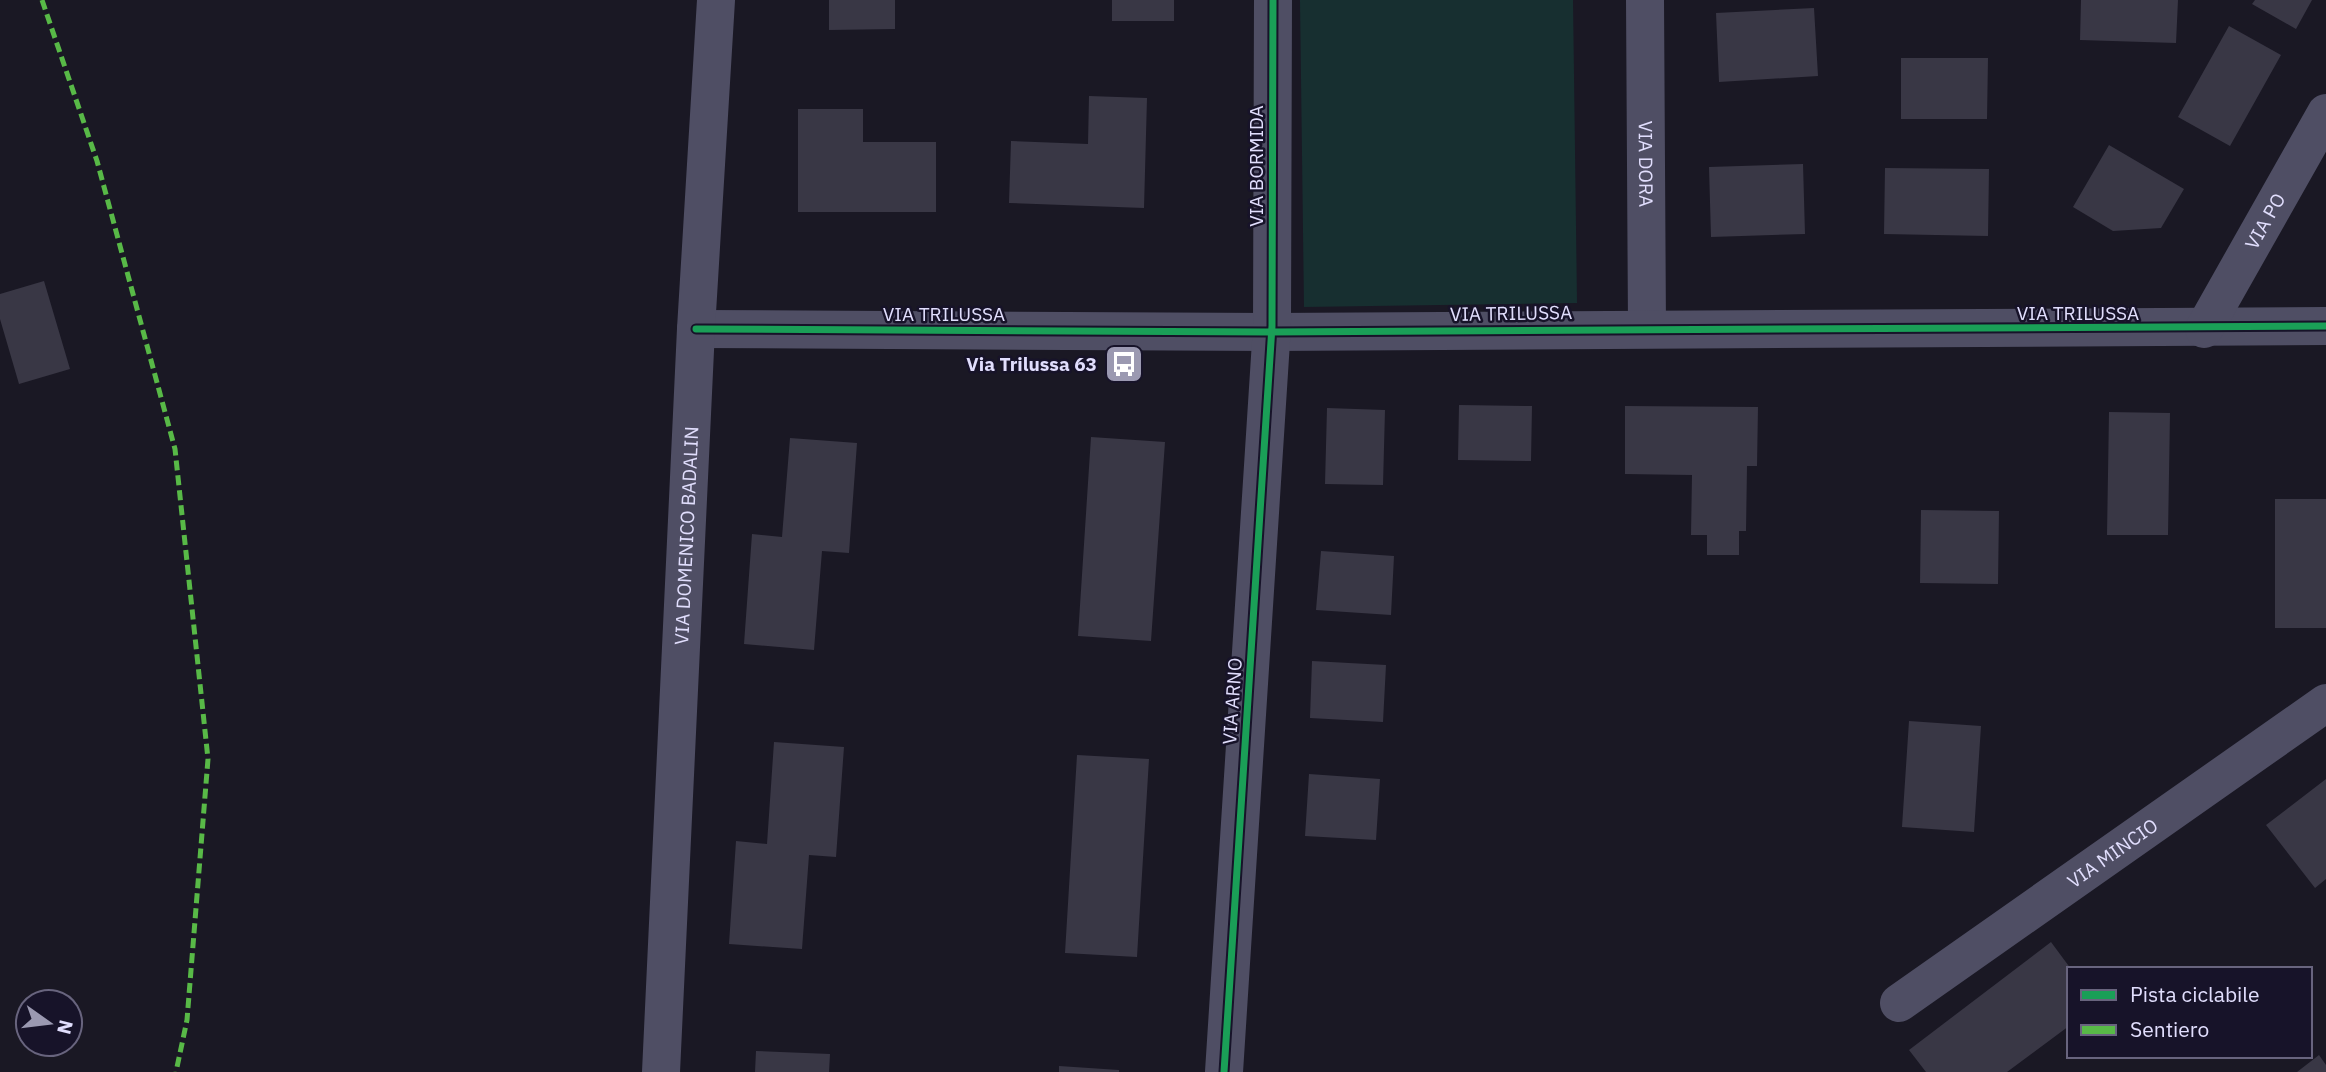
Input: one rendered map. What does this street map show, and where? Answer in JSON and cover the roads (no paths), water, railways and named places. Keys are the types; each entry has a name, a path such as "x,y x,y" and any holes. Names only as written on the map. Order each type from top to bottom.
{"street":[{"name":"VIA DOMENICO BADALIN","path":"661,1072 696,329 716,0"},
{"name":"VIA BORMIDA","path":"1271,332 1273,0"},
{"name":"VIA DORA","path":"1645,0 1647,328"},
{"name":"VIA PO","path":"2204,329 2326,113"},
{"name":"VIA TRILUSSA","path":"696,329 1271,332 1647,328 2204,329 2326,326"},
{"name":"VIA ARNO","path":"1224,1072 1271,332"},
{"name":"VIA MINCIO","path":"1899,1003 2326,703"}],"place":[{"name":"Via Trilussa 63","path":"1124,364"}]}
